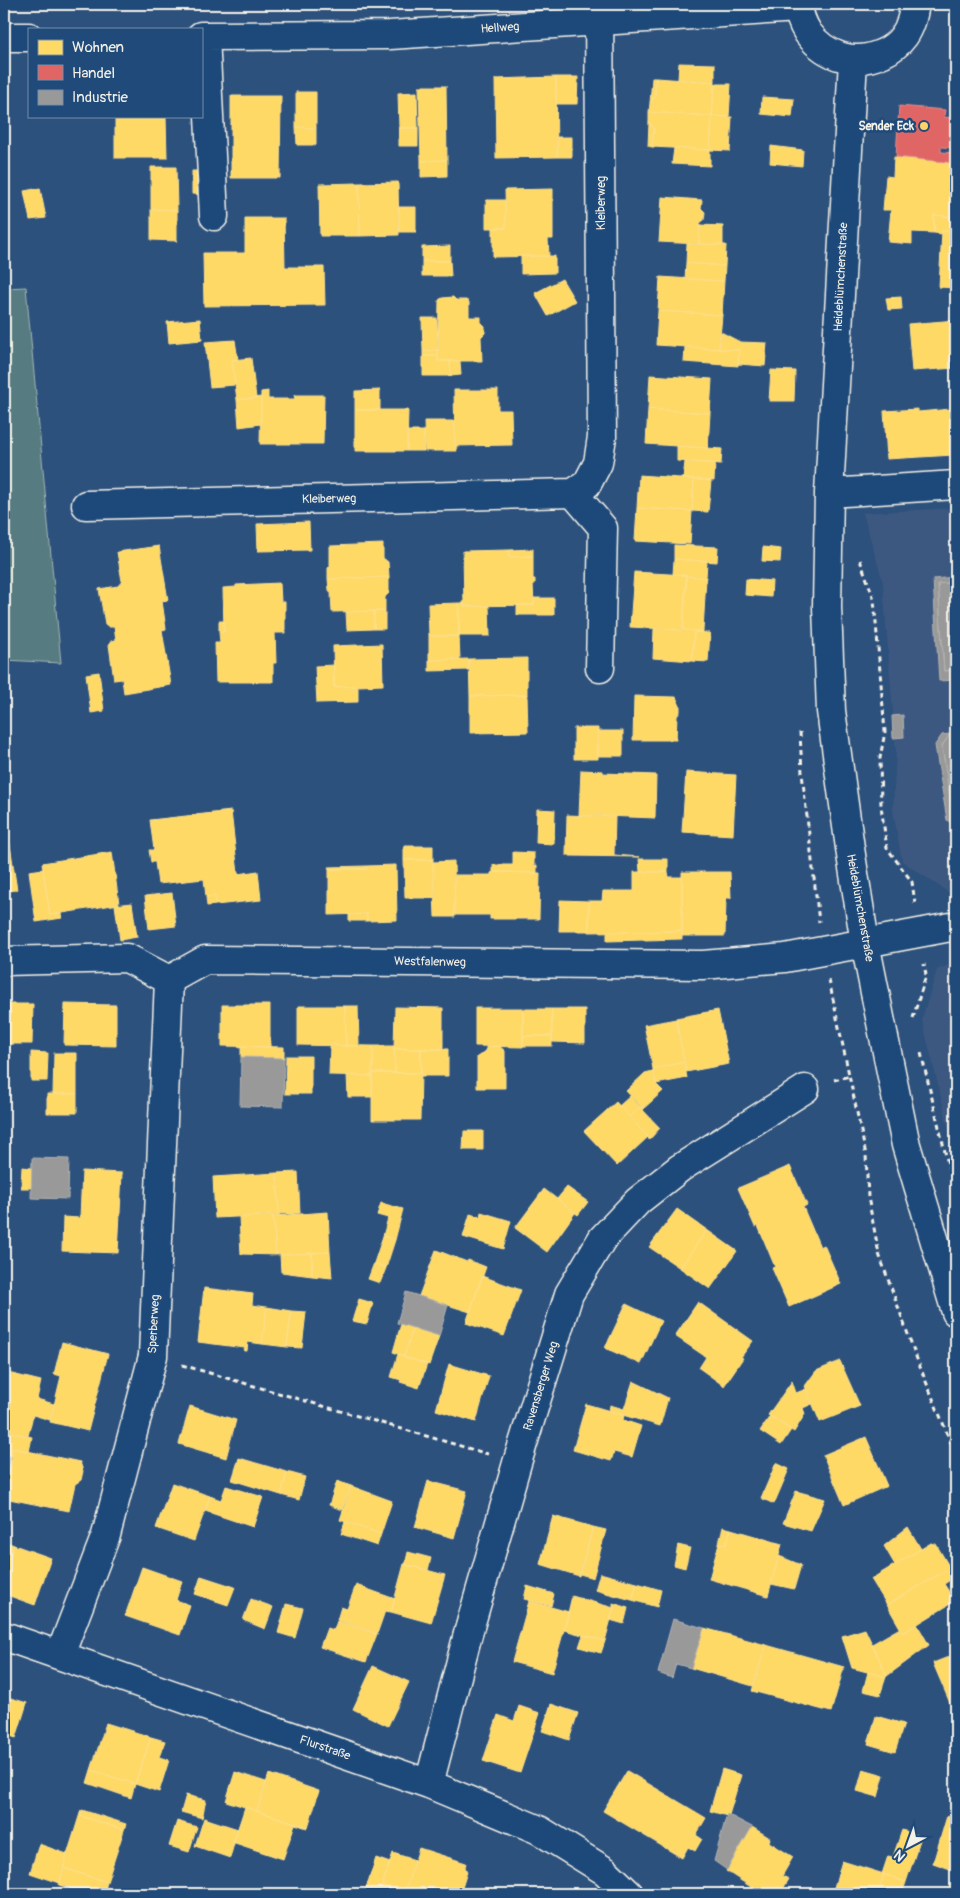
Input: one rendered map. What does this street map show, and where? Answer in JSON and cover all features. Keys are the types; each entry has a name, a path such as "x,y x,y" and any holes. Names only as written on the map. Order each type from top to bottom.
{"street":[{"path":"799,6 804,27 816,44 833,55 853,60 872,58 889,51 903,38 912,22 915,4"},
{"name":"Hellweg","path":"203,36 390,35 599,12 799,6"},
{"name":"Kleiberweg","path":"86,505 573,493 587,484 598,463 602,437 599,12"},
{"path":"203,36 214,216"},
{"path":"4,37 28,37"},
{"name":"Heideblümchenstraße","path":"853,60 829,493 828,607 831,712 865,943 906,1144 956,1312"},
{"path":"829,493 956,485"},
{"path":"573,493 603,528 600,668"},
{"name":"Westfalenweg","path":"168,980 205,960 703,965 785,958 956,926"},
{"path":"4,961 127,958 168,980"},
{"name":"Sperberweg","path":"60,1654 106,1535 153,1356 168,980"},
{"name":"Ravensberger Weg","path":"429,1784 517,1462 569,1294 602,1238 638,1201 680,1168 805,1089"},
{"name":"Flurstraße","path":"4,1636 429,1784 539,1830 604,1871 629,1894"}],"path":[{"path":"859,558 874,599 885,732 880,758 881,806 887,848 912,882 926,975 913,1018 915,1027"},
{"path":"920,1045 956,1197"},
{"path":"153,1356 517,1462"}],"shaded area":[{"path":"956,508 956,894 951,894 902,861 893,810 896,752 883,582 863,513"},
{"path":"956,962 956,1158 922,1019 937,970"}],"green space":[{"path":"26,287 61,663 4,660 4,288"}],"building: Wohnen":[{"path":"679,63 715,64 715,82 678,79"},
{"path":"556,77 557,157 496,158 495,79"},
{"path":"556,77 578,77 577,104 556,104"},
{"path":"652,78 656,78 655,96 650,103"},
{"path":"656,78 715,82 712,116 649,112 650,103 655,96"},
{"path":"714,84 731,84 729,117 712,116"},
{"path":"419,86 446,86 447,160 421,161"},
{"path":"296,92 316,92 316,128 296,127"},
{"path":"417,92 418,128 399,128 398,93"},
{"path":"231,96 281,96 280,178 231,178"},
{"path":"762,97 794,99 792,117 761,114"},
{"path":"649,112 712,116 710,150 652,147 654,129 649,122"},
{"path":"712,116 732,117 730,151 710,150"},
{"path":"115,118 166,118 167,158 115,158"},
{"path":"649,122 654,129 652,147 648,146"},
{"path":"296,127 316,128 316,145 297,145"},
{"path":"399,128 418,128 418,146 399,146"},
{"path":"557,137 572,137 572,157 557,157"},
{"path":"771,146 803,150 802,166 770,163"},
{"path":"674,148 710,150 710,166 672,164"},
{"path":"894,157 956,163 956,217 934,215 934,233 912,232 912,244 888,242 891,210 883,210 886,176 893,177"},
{"path":"447,160 447,176 421,177 421,161"},
{"path":"151,167 176,167 177,210 151,209"},
{"path":"192,171 208,171 208,195 192,194"},
{"path":"398,182 399,235 360,236 359,183"},
{"path":"359,183 360,236 320,236 319,184"},
{"path":"40,188 46,218 30,220 24,191"},
{"path":"553,189 553,239 548,239 549,256 493,257 493,228 506,228 505,190"},
{"path":"662,197 702,200 701,208 705,212 704,220 700,223 699,244 659,242"},
{"path":"486,200 505,200 506,228 486,228"},
{"path":"399,207 416,207 416,232 399,232"},
{"path":"151,209 177,210 177,241 151,240"},
{"path":"934,215 956,217 956,232 942,231 942,234 934,233"},
{"path":"245,218 284,218 285,267 324,267 325,305 204,306 203,253 245,253"},
{"path":"700,225 723,226 723,245 699,244"},
{"path":"942,231 956,232 956,288 939,287"},
{"path":"687,244 726,245 725,266 686,263"},
{"path":"450,246 450,261 422,261 422,247"},
{"path":"521,256 555,256 555,273 521,274"},
{"path":"422,261 450,261 451,276 422,276"},
{"path":"686,263 725,266 724,281 685,279"},
{"path":"660,277 724,281 722,315 658,311"},
{"path":"562,279 575,301 548,316 535,293"},
{"path":"453,297 456,300 466,300 469,302 469,317 481,317 481,322 485,326 485,333 481,337 482,361 438,361 439,300"},
{"path":"901,297 902,309 888,310 886,298"},
{"path":"658,311 722,315 719,349 656,345"},
{"path":"422,318 437,318 438,350 423,351"},
{"path":"200,319 202,340 169,343 167,322"},
{"path":"956,320 956,368 912,371 908,324"},
{"path":"721,332 740,342 767,343 765,366 738,364 739,350 719,349"},
{"path":"235,340 238,360 232,360 235,385 210,387 205,342"},
{"path":"685,347 739,350 738,366 684,362"},
{"path":"438,350 438,356 423,356 423,351"},
{"path":"423,356 438,356 438,361 450,361 451,376 423,376"},
{"path":"251,358 256,398 237,400 232,360"},
{"path":"450,361 460,361 461,375 451,376"},
{"path":"771,370 795,371 794,401 769,401"},
{"path":"650,375 712,379 710,413 648,409"},
{"path":"380,390 380,410 355,410 355,391"},
{"path":"454,390 498,390 498,410 511,410 512,445 455,446"},
{"path":"268,391 268,399 295,399 294,395 324,395 323,444 260,444 261,392"},
{"path":"261,397 261,424 239,427 237,400"},
{"path":"648,409 710,413 708,448 646,444"},
{"path":"918,409 918,412 951,409 954,455 887,459 884,411"},
{"path":"355,410 408,410 407,451 355,451"},
{"path":"424,421 454,421 457,451 425,451"},
{"path":"407,431 424,431 424,451 407,451"},
{"path":"677,446 722,449 721,464 677,461"},
{"path":"685,462 715,463 714,481 683,479"},
{"path":"639,475 694,479 692,511 637,508"},
{"path":"694,479 711,481 708,512 692,511"},
{"path":"637,508 692,511 690,544 635,541"},
{"path":"309,522 310,550 258,551 257,524"},
{"path":"383,544 383,558 388,562 389,577 328,579 330,546"},
{"path":"674,545 718,547 717,562 674,559"},
{"path":"159,546 168,600 162,601 166,629 162,630 171,685 124,693 122,679 114,680 109,645 111,641 116,640 114,627 109,627 105,624 99,589 118,586 122,581 117,552"},
{"path":"763,547 781,549 780,562 762,561"},
{"path":"533,549 533,556 509,557 509,550"},
{"path":"509,550 509,557 533,556 533,579 535,579 535,583 533,583 534,605 464,606 463,551"},
{"path":"674,559 707,561 706,578 673,574"},
{"path":"634,572 687,575 683,630 630,627"},
{"path":"686,576 706,578 703,631 683,630"},
{"path":"389,577 389,593 385,597 385,611 332,612 328,579"},
{"path":"746,579 772,581 771,597 745,595"},
{"path":"280,583 281,602 285,602 285,633 275,633 276,663 273,663 273,682 216,682 215,643 220,643 219,632 224,632 223,588 236,587 236,585"},
{"path":"534,598 554,598 554,615 517,615 517,605 534,605"},
{"path":"459,603 459,636 429,636 428,604"},
{"path":"459,603 464,603 464,606 489,606 490,636 459,636"},
{"path":"374,611 374,629 347,630 346,612"},
{"path":"374,611 385,611 385,629 374,629"},
{"path":"219,621 224,621 224,632 219,632"},
{"path":"654,629 703,631 703,633 694,632 692,661 653,658"},
{"path":"694,632 710,633 708,662 692,661"},
{"path":"429,636 459,636 460,659 429,660"},
{"path":"382,644 383,685 334,687 333,646"},
{"path":"527,658 527,695 470,696 469,659"},
{"path":"469,659 469,670 429,671 429,660"},
{"path":"334,665 334,687 358,686 358,702 317,703 315,666"},
{"path":"99,672 104,711 91,713 86,674"},
{"path":"527,695 528,732 470,733 470,696"},
{"path":"634,696 676,697 680,706 680,712 677,716 676,740 633,740"},
{"path":"574,728 598,728 598,759 574,759"},
{"path":"598,731 623,731 623,756 598,756"},
{"path":"581,770 603,771 603,773 656,775 655,818 579,815"},
{"path":"686,772 736,775 733,835 682,832"},
{"path":"537,809 555,810 554,844 536,843"},
{"path":"231,811 238,874 258,871 261,900 216,905 215,896 206,897 204,879 158,884 155,862 151,862 149,850 154,850 150,820"},
{"path":"567,815 615,817 614,855 640,857 566,855"},
{"path":"5,832 8,832 17,890 4,891"},
{"path":"404,846 433,846 433,860 404,860"},
{"path":"112,852 119,904 50,915 42,863"},
{"path":"513,852 534,853 534,865 537,865 537,873 493,872 493,865 513,865"},
{"path":"639,859 668,859 668,872 640,872"},
{"path":"404,860 433,860 434,898 405,898"},
{"path":"454,861 455,917 435,917 433,862"},
{"path":"396,865 397,920 367,921 367,914 329,915 329,869 367,869 366,866"},
{"path":"366,866 367,869 329,869 328,867"},
{"path":"43,869 50,915 62,913 62,918 36,922 29,871"},
{"path":"493,872 540,873 539,919 490,919 490,915 454,915 455,875 491,875"},
{"path":"634,872 668,872 669,877 682,877 682,931 589,932 589,901 602,901 603,891 634,891"},
{"path":"682,872 730,872 731,898 726,898 725,936 682,936"},
{"path":"172,893 176,926 149,929 145,896"},
{"path":"215,896 216,905 207,906 206,897"},
{"path":"560,900 589,901 589,931 559,931"},
{"path":"132,903 137,937 120,940 115,905"},
{"path":"367,914 367,921 349,921 349,915"},
{"path":"682,931 682,939 607,941 607,932"},
{"path":"4,1004 33,1004 32,1044 4,1044"},
{"path":"65,1004 116,1005 116,1046 64,1045"},
{"path":"222,1005 270,1005 270,1047 222,1046"},
{"path":"298,1006 345,1006 346,1046 298,1045"},
{"path":"345,1006 358,1006 359,1046 346,1046"},
{"path":"395,1007 443,1008 443,1049 394,1049"},
{"path":"475,1008 523,1008 523,1047 475,1046"},
{"path":"523,1009 552,1009 552,1036 523,1036"},
{"path":"552,1009 585,1009 585,1043 552,1042"},
{"path":"718,1010 729,1064 686,1072 676,1018"},
{"path":"676,1019 684,1062 653,1069 644,1025"},
{"path":"523,1036 552,1036 552,1046 523,1046"},
{"path":"330,1045 373,1046 373,1076 329,1075"},
{"path":"241,1046 284,1047 284,1058 241,1057"},
{"path":"373,1046 394,1046 395,1073 372,1073"},
{"path":"499,1046 505,1051 505,1088 477,1088 477,1057 486,1051 486,1047"},
{"path":"394,1049 421,1049 421,1073 395,1073"},
{"path":"421,1049 448,1049 448,1076 421,1076"},
{"path":"31,1052 48,1053 47,1081 31,1081"},
{"path":"54,1053 77,1053 77,1094 53,1094"},
{"path":"286,1056 311,1056 311,1094 285,1094"},
{"path":"684,1062 687,1078 656,1084 653,1069"},
{"path":"653,1071 656,1084 663,1091 643,1109 626,1091 645,1073"},
{"path":"372,1073 421,1073 420,1120 372,1120"},
{"path":"347,1075 373,1076 372,1097 348,1097"},
{"path":"47,1094 77,1094 77,1113 47,1113"},
{"path":"630,1096 640,1107 630,1117 619,1106"},
{"path":"616,1102 648,1137 617,1166 584,1131"},
{"path":"640,1107 660,1128 649,1140 630,1117"},
{"path":"464,1131 483,1131 483,1150 463,1150"},
{"path":"790,1166 807,1205 803,1207 820,1247 824,1245 841,1284 789,1307 772,1268 775,1267 758,1226 755,1227 738,1188"},
{"path":"22,1167 32,1168 31,1188 21,1188"},
{"path":"82,1171 122,1173 118,1253 62,1251 63,1217 80,1218"},
{"path":"298,1172 300,1213 279,1214 277,1173"},
{"path":"277,1173 279,1215 215,1218 213,1177"},
{"path":"567,1187 588,1202 578,1215 557,1199"},
{"path":"544,1189 575,1213 547,1252 515,1228"},
{"path":"381,1203 403,1209 395,1240 383,1236 388,1218 377,1215"},
{"path":"677,1209 707,1230 680,1268 649,1247"},
{"path":"328,1212 330,1252 276,1255 273,1216"},
{"path":"481,1212 511,1221 503,1249 463,1237 470,1214 480,1217"},
{"path":"273,1216 276,1255 241,1254 239,1217"},
{"path":"707,1230 737,1251 710,1289 680,1268"},
{"path":"383,1236 395,1240 386,1268 374,1263"},
{"path":"436,1250 486,1267 470,1312 419,1296"},
{"path":"330,1252 332,1278 312,1276 312,1253"},
{"path":"312,1253 312,1276 281,1272 280,1255"},
{"path":"374,1263 386,1268 380,1283 368,1279"},
{"path":"482,1276 521,1290 504,1336 466,1323"},
{"path":"204,1288 253,1294 252,1305 267,1307 262,1344 248,1342 247,1351 244,1351 245,1348 198,1342"},
{"path":"359,1299 373,1303 367,1324 352,1321"},
{"path":"698,1302 753,1341 724,1386 699,1368 706,1357 675,1336"},
{"path":"626,1304 661,1321 641,1364 605,1348"},
{"path":"267,1307 291,1311 287,1347 262,1344"},
{"path":"291,1311 306,1312 302,1348 287,1347"},
{"path":"401,1324 413,1328 404,1356 393,1352"},
{"path":"413,1328 439,1336 429,1365 404,1357"},
{"path":"62,1342 108,1354 88,1431 50,1422 61,1376 54,1374"},
{"path":"398,1354 427,1364 419,1388 391,1377"},
{"path":"840,1361 860,1406 820,1422 805,1386 816,1371"},
{"path":"449,1364 489,1376 476,1422 436,1410"},
{"path":"4,1372 41,1381 37,1399 54,1404 50,1420 33,1415 28,1436 4,1431"},
{"path":"633,1381 668,1398 660,1426 609,1411 610,1405 624,1409"},
{"path":"792,1381 796,1393 806,1389 812,1404 803,1408 805,1414 794,1432 768,1415"},
{"path":"586,1404 624,1415 623,1420 641,1426 632,1457 614,1452 611,1461 573,1450"},
{"path":"190,1406 236,1420 226,1458 179,1444"},
{"path":"770,1416 791,1430 781,1445 760,1431"},
{"path":"4,1431 32,1437 29,1452 13,1448 11,1456 4,1454"},
{"path":"866,1437 887,1486 844,1505 823,1455"},
{"path":"13,1448 80,1462 83,1471 81,1480 75,1484 69,1511 4,1498"},
{"path":"239,1458 287,1472 281,1495 232,1480"},
{"path":"776,1463 789,1469 774,1504 761,1498"},
{"path":"287,1472 305,1477 299,1500 281,1495"},
{"path":"337,1481 351,1486 342,1510 329,1505"},
{"path":"428,1481 467,1491 454,1538 415,1527"},
{"path":"172,1483 210,1496 194,1541 156,1528"},
{"path":"226,1486 263,1497 253,1527 205,1511 210,1496 221,1500"},
{"path":"351,1486 392,1501 381,1534 340,1520"},
{"path":"796,1491 825,1499 811,1531 783,1523"},
{"path":"553,1516 593,1527 579,1576 540,1564"},
{"path":"345,1522 381,1534 377,1546 341,1534"},
{"path":"593,1527 606,1530 593,1578 580,1574"},
{"path":"723,1527 731,1529 726,1545 719,1543"},
{"path":"908,1527 921,1549 895,1565 884,1546"},
{"path":"731,1529 782,1544 768,1596 709,1579 719,1543 726,1545"},
{"path":"4,1536 9,1543 14,1545 4,1575"},
{"path":"931,1543 936,1544 950,1568 887,1605 871,1579"},
{"path":"14,1545 51,1558 35,1605 4,1594 4,1575"},
{"path":"678,1545 690,1548 685,1568 674,1565"},
{"path":"408,1552 431,1558 428,1570 405,1565"},
{"path":"779,1556 801,1565 794,1589 771,1584"},
{"path":"404,1564 445,1575 431,1623 391,1612"},
{"path":"142,1567 182,1581 176,1600 190,1605 180,1635 125,1616"},
{"path":"950,1568 955,1577 944,1584 955,1601 903,1633 887,1605"},
{"path":"600,1573 637,1583 632,1600 595,1590"},
{"path":"201,1576 235,1587 228,1605 195,1594"},
{"path":"637,1583 661,1590 657,1607 632,1600"},
{"path":"356,1585 395,1599 391,1612 385,1611 377,1634 337,1620 341,1607 347,1609"},
{"path":"527,1586 554,1594 551,1606 524,1599"},
{"path":"572,1596 614,1608 605,1641 564,1630"},
{"path":"251,1599 273,1607 265,1629 243,1620"},
{"path":"529,1601 569,1612 552,1673 512,1662"},
{"path":"613,1603 628,1608 624,1624 610,1620 614,1608"},
{"path":"286,1604 303,1608 295,1638 278,1633"},
{"path":"337,1621 377,1634 366,1662 320,1647 327,1628 334,1630"},
{"path":"917,1624 929,1645 887,1676 872,1644 900,1628 903,1633"},
{"path":"704,1628 766,1645 753,1686 691,1668"},
{"path":"865,1629 886,1677 852,1668 842,1636"},
{"path":"583,1635 605,1641 601,1653 579,1647"},
{"path":"766,1645 844,1667 831,1712 752,1691"},
{"path":"956,1654 956,1714 955,1715 933,1663"},
{"path":"373,1666 409,1682 388,1726 353,1709"},
{"path":"868,1672 886,1677 880,1695 863,1691"},
{"path":"4,1696 27,1703 16,1738 4,1734"},
{"path":"551,1704 578,1713 569,1740 542,1731"},
{"path":"519,1706 540,1713 520,1773 483,1761 498,1715 514,1721"},
{"path":"876,1716 904,1724 895,1752 868,1744"},
{"path":"106,1723 151,1737 135,1784 91,1770"},
{"path":"151,1737 165,1741 159,1757 169,1760 159,1792 135,1784"},
{"path":"722,1769 741,1775 729,1815 727,1814 727,1816 710,1811"},
{"path":"863,1769 884,1775 878,1797 857,1791"},
{"path":"91,1770 135,1784 131,1798 87,1783"},
{"path":"627,1771 706,1818 696,1835 702,1839 695,1851 688,1847 682,1858 603,1811"},
{"path":"235,1772 266,1782 257,1811 226,1801"},
{"path":"269,1774 319,1791 308,1827 257,1811"},
{"path":"186,1795 206,1800 202,1818 181,1812"},
{"path":"245,1807 308,1827 295,1824 283,1859 233,1843"},
{"path":"81,1810 81,1816 124,1830 107,1882 63,1868"},
{"path":"82,1810 126,1824 124,1830 81,1816"},
{"path":"947,1816 956,1819 956,1871 933,1863"},
{"path":"204,1818 238,1829 230,1858 195,1846"},
{"path":"177,1821 197,1827 189,1852 169,1846"},
{"path":"752,1827 770,1838 769,1842 793,1857 782,1876 789,1879 780,1894 766,1894 763,1892 762,1894 726,1871"},
{"path":"902,1830 921,1837 906,1882 882,1874 888,1856 893,1857"},
{"path":"39,1844 67,1854 60,1883 30,1873"},
{"path":"419,1848 466,1863 467,1872 461,1891 456,1894 404,1894"},
{"path":"393,1853 415,1860 404,1894 382,1886"},
{"path":"376,1858 390,1863 382,1886 395,1890 393,1894 364,1894"},
{"path":"842,1861 884,1874 878,1894 832,1894"},
{"path":"64,1868 107,1882 104,1894 88,1894 59,1885"},
{"path":"884,1874 906,1882 902,1894 878,1894"},
{"path":"271,1889 288,1894 270,1894"}],"building: Handel":[{"path":"899,106 945,110 944,117 956,118 956,148 941,147 941,152 956,153 956,163 896,157"}],"building: Industrie":[{"path":"956,577 956,582 938,584 944,671 956,670 956,680 939,681 933,579"},
{"path":"956,582 956,670 944,671 938,584"},
{"path":"903,715 904,737 893,738 892,716"},
{"path":"956,733 956,819 953,816 942,746 950,734"},
{"path":"950,734 942,746 956,827 947,820 935,745 942,735"},
{"path":"241,1057 284,1058 283,1107 240,1106"},
{"path":"32,1158 69,1159 68,1199 31,1198"},
{"path":"406,1292 448,1305 439,1336 397,1323"},
{"path":"673,1619 704,1628 691,1668 676,1664 672,1678 658,1673"},
{"path":"727,1814 752,1827 727,1870 714,1861"}],"place":[{"name":"Sender Eck","path":"924,126"}]}
